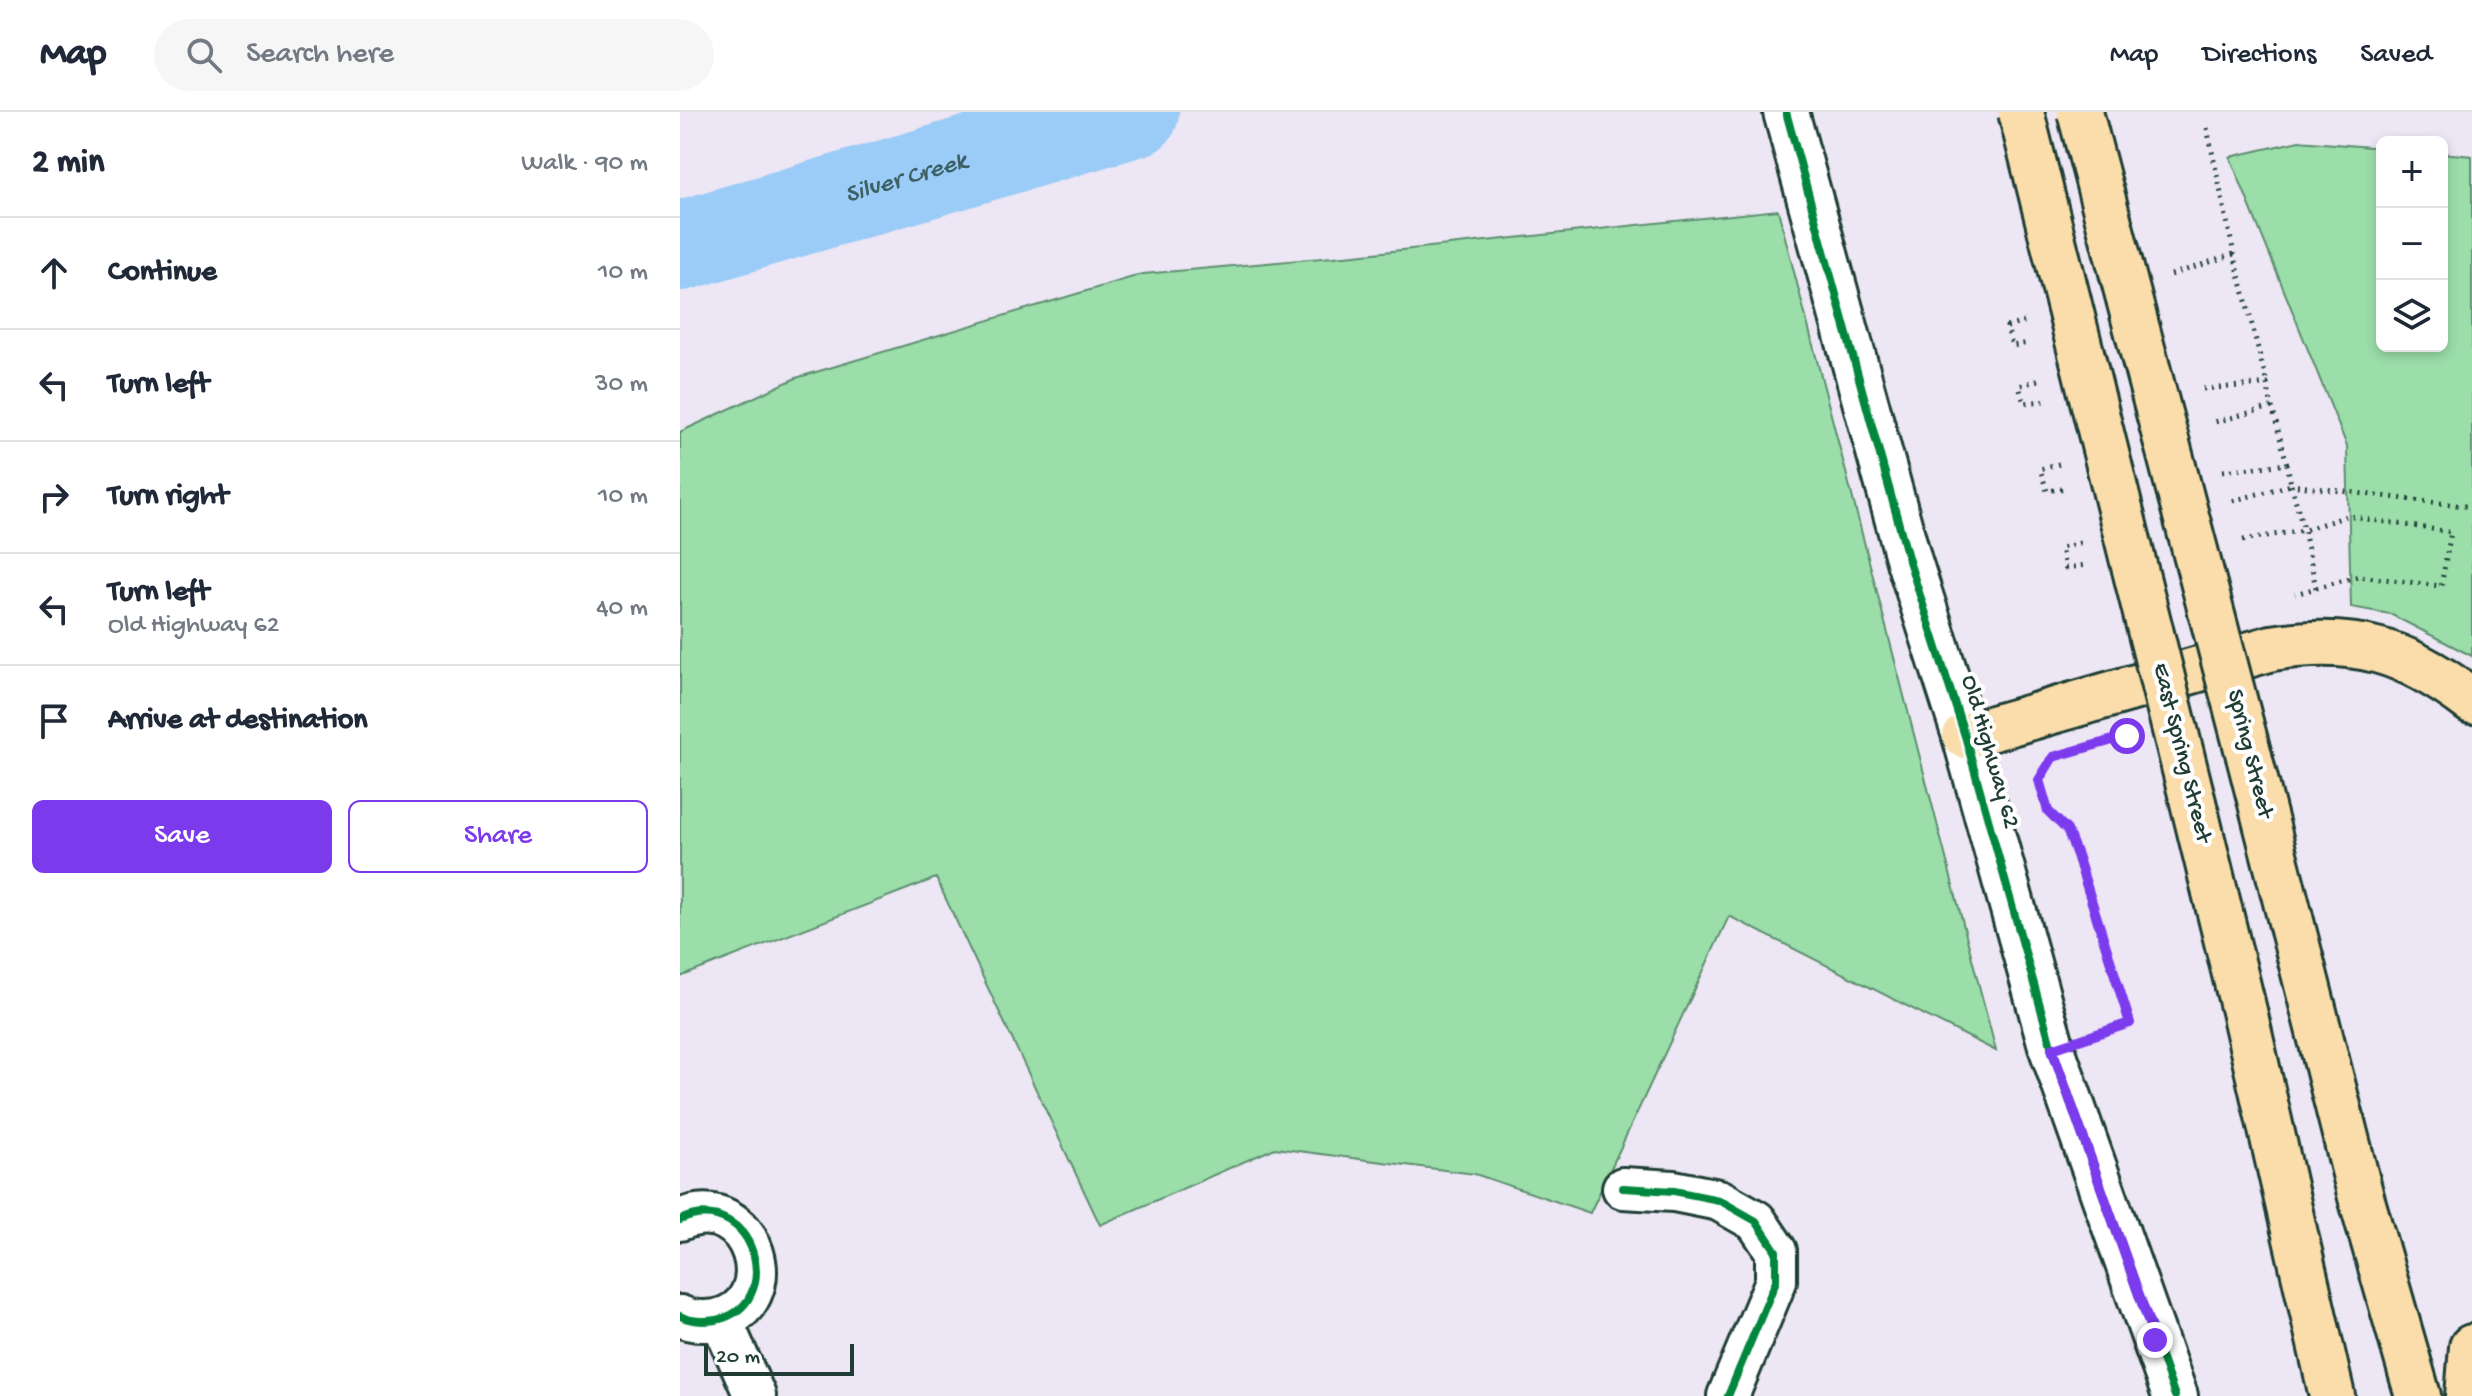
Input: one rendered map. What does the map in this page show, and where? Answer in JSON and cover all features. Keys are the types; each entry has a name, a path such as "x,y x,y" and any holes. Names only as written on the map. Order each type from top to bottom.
{"main road":[{"name":"East Spring Street","path":"2021,112 2265,1099 2332,1396"},
{"name":"Spring Street","path":"2080,112 2361,1197 2418,1396"},
{"path":"1965,736 2272,648 2311,642 2350,644 2400,656 2445,680 2472,701"},
{"path":"2468,1396 2472,1347"}],"street":[{"name":"Old Highway 62","path":"1786,112 1909,561 1965,736 2052,1049 2175,1396"},
{"path":"1623,1188 1674,1191 1719,1200 1756,1221 1776,1251 1776,1281 1728,1396"},
{"path":"680,1220 690,1215 708,1214 725,1219 741,1229 757,1261 756,1280 737,1310 721,1319 703,1322 680,1316"},
{"path":"721,1319 755,1396"}],"path":[{"path":"2207,128 2234,254 2267,384"},
{"path":"2272,407 2287,464"},
{"path":"2316,588 2291,485 2472,507"},
{"path":"2052,1049 2130,1023 2067,830 2048,811 2039,780 2053,757"}],"green space":[{"path":"2299,141 2376,147 2376,352 2448,352 2448,154 2472,156 2472,656 2390,614 2351,607 2347,446 2230,157"},
{"path":"1778,210 1996,1051 1729,916 1590,1213 1475,1174 1275,1148 1100,1225 936,878 680,977 680,432 796,378 1143,274"}],"waterway":[{"name":"Silver Creek","path":"680,246 1134,112"}],"cycle path":[{"path":"1786,112 1909,561 1965,736 2052,1049 2175,1396"},
{"path":"1623,1188 1674,1191 1719,1200 1756,1221 1776,1251 1776,1281 1728,1396"},
{"path":"680,1220 706,1214 727,1220 743,1234 753,1252 756,1273 751,1294 738,1310 711,1321 680,1316"}],"route":[{"path":"2127,736 2053,757 2039,780 2048,811 2067,830 2077,855 2130,1023 2052,1049 2155,1340"}]}
